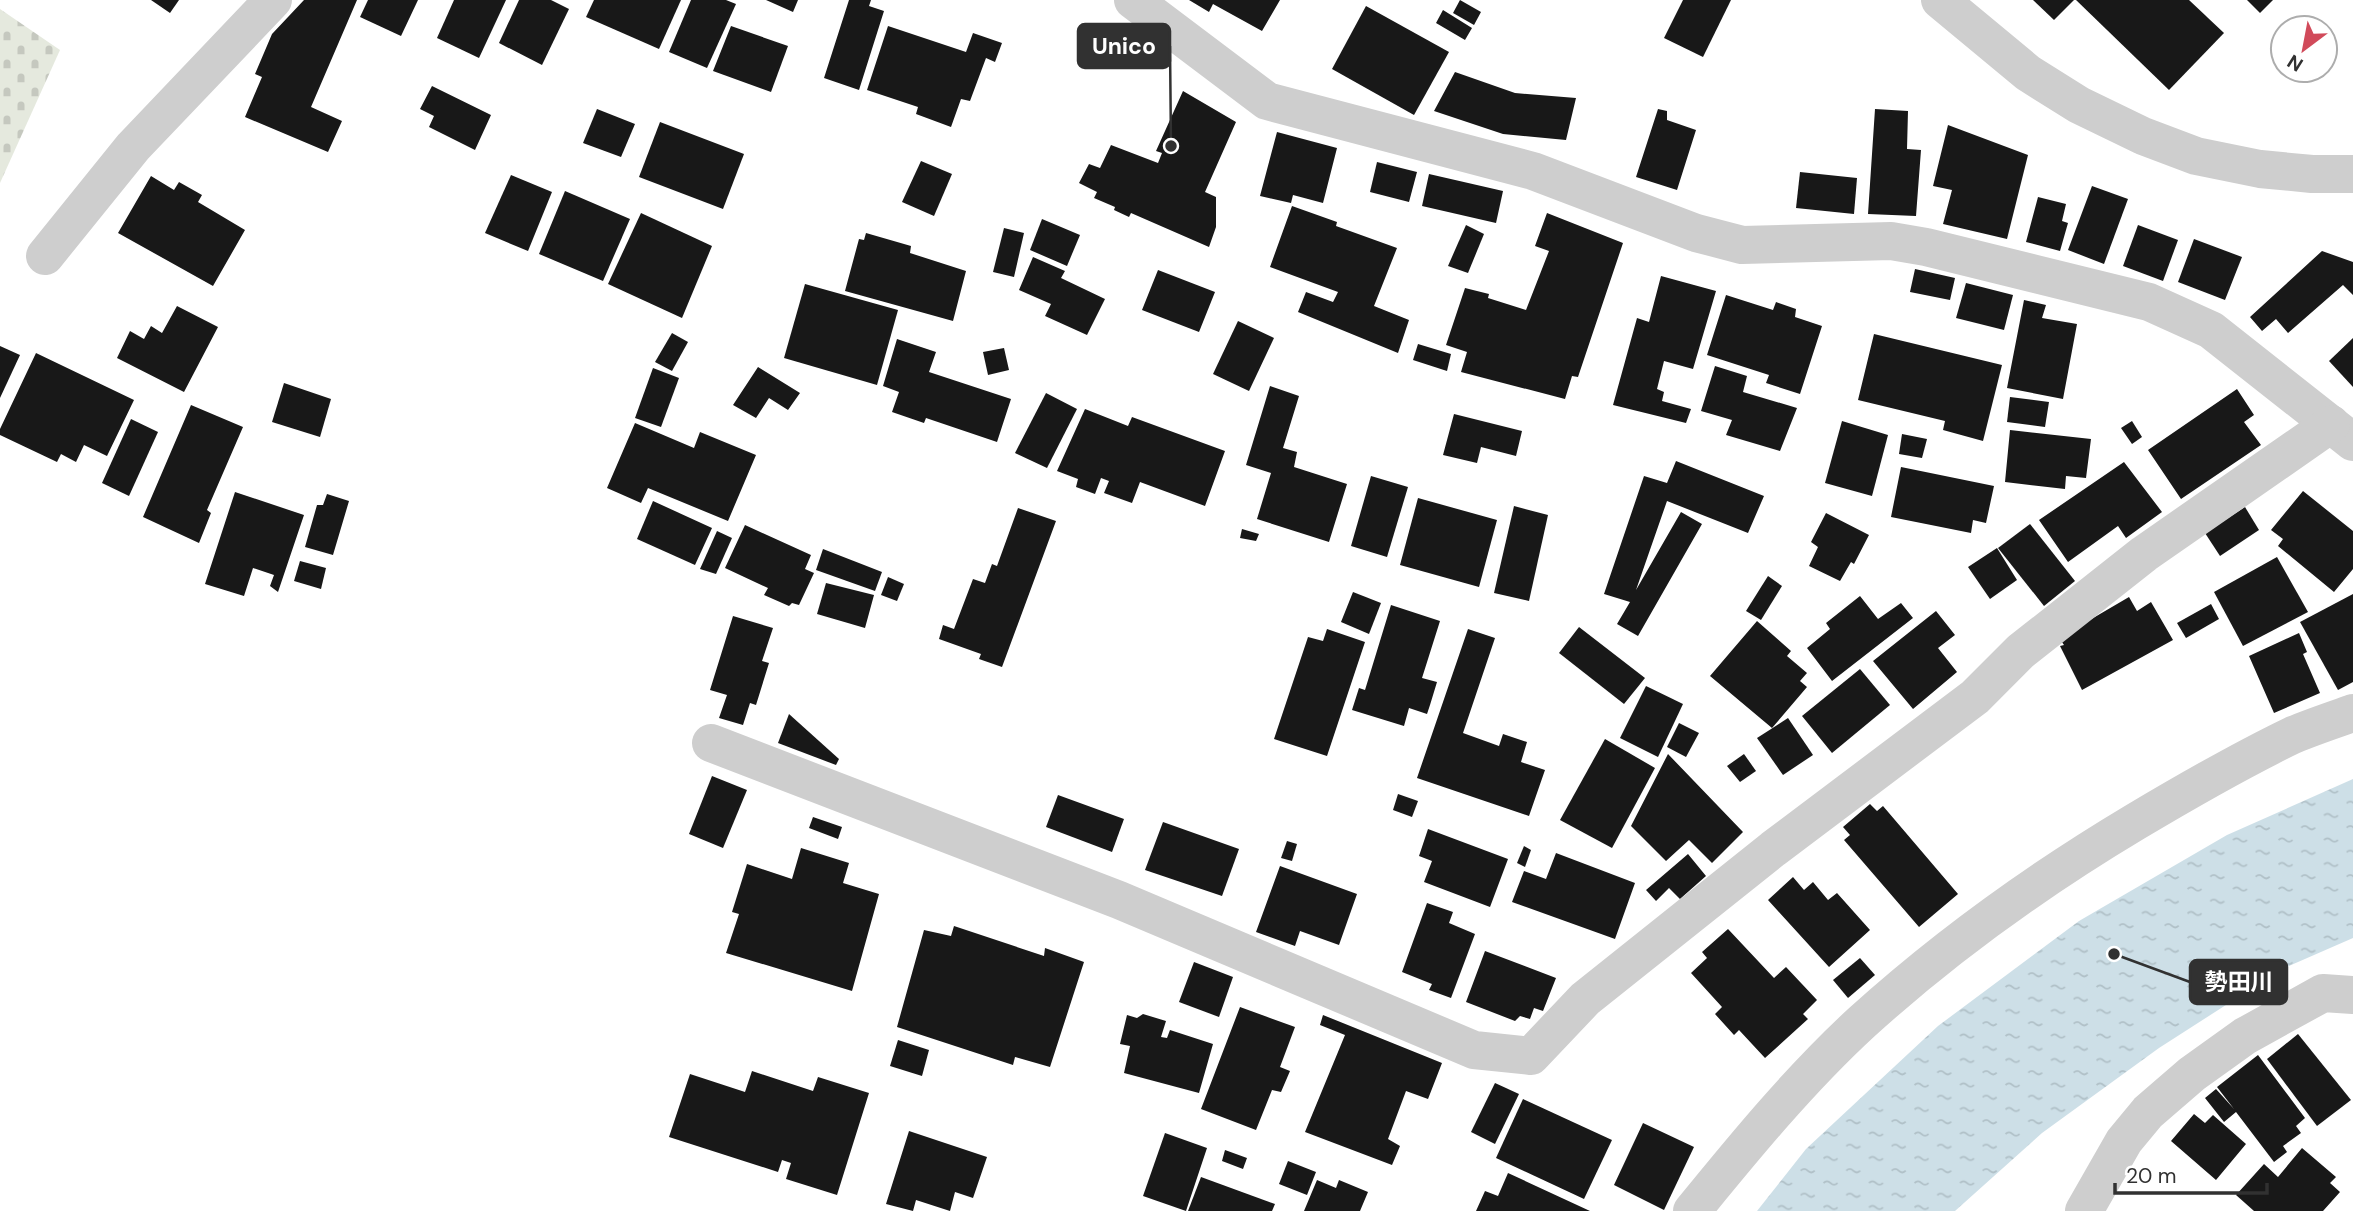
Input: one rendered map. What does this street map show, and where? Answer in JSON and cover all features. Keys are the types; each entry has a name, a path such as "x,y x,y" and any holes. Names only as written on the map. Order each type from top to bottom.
{"street":[{"path":"45,256 133,147 273,0"},
{"path":"711,743 1119,900 1474,1050 1531,1056 1585,999 1773,849 1975,697 2021,651 2123,570 2342,433 2211,330 2149,302 1926,247 1891,241 1742,245 1696,233 1534,171 1267,101 1133,0"},
{"path":"1962,7 2028,73 2079,105 2143,136 2196,156 2260,169 2312,174 2353,174"},
{"path":"1692,1211 1747,1144 1861,1023 2016,898 2106,839 2215,774 2296,734 2353,713"},
{"path":"2084,1211 2124,1141 2148,1112 2192,1074 2245,1036 2323,993 2353,995"}],"green space":[{"path":"0,9 60,50 0,183"}],"water":[{"path":"2353,779 2353,938 2282,969 2159,1048 2042,1133 1955,1211 1757,1211 1806,1149 1938,1026 2079,921 2227,835"}],"building":[{"path":"151,0 179,0 170,13"},
{"path":"304,0 357,0 311,107 342,121 328,152 245,117 262,77 255,74 272,34"},
{"path":"368,0 418,0 401,36 360,17"},
{"path":"454,0 506,0 479,58 437,38"},
{"path":"519,0 551,0 569,9 542,65 499,43"},
{"path":"594,0 681,0 659,49 586,17"},
{"path":"691,0 726,0 736,4 707,68 669,52"},
{"path":"766,0 798,0 793,12"},
{"path":"849,0 871,0 869,6 884,11 859,90 824,78"},
{"path":"1189,0 1280,0 1262,31 1213,4 1209,12"},
{"path":"1460,0 1481,12 1474,25 1453,13"},
{"path":"1683,0 1731,0 1703,57 1664,38"},
{"path":"2033,0 2074,0 2054,20"},
{"path":"2076,0 2189,0 2224,33 2169,90"},
{"path":"2247,0 2273,0 2260,13"},
{"path":"1366,6 1449,52 1414,115 1332,69"},
{"path":"1443,10 1472,28 1465,40 1436,23"},
{"path":"731,26 788,46 771,92 713,71"},
{"path":"888,26 966,52 973,33 1002,43 995,62 986,58 970,101 961,99 951,127 916,114 918,107 867,90"},
{"path":"1455,72 1515,93 1576,98 1566,140 1503,134 1434,111"},
{"path":"432,86 491,115 475,150 429,127 434,116 420,109"},
{"path":"1183,91 1236,122 1205,192 1216,197 1216,227 1209,247 1131,213 1129,217 1114,210 1115,207 1094,198 1097,192 1079,183 1089,164 1100,168 1111,145 1158,163 1162,153 1156,151"},
{"path":"597,109 635,124 621,157 583,143"},
{"path":"1658,109 1667,111 1667,120 1696,130 1677,190 1636,177"},
{"path":"1875,109 1908,111 1907,149 1921,150 1916,216 1868,214"},
{"path":"660,122 744,154 723,209 639,177"},
{"path":"1948,125 2028,155 2007,239 1943,224 1952,190 1933,186"},
{"path":"1277,132 1337,148 1323,203 1293,195 1291,203 1260,196"},
{"path":"921,161 952,174 934,216 902,202"},
{"path":"1377,162 1417,172 1409,202 1370,192"},
{"path":"1800,172 1857,178 1854,214 1796,208"},
{"path":"1429,174 1503,191 1496,223 1422,206"},
{"path":"511,175 552,192 528,251 485,233"},
{"path":"151,176 174,190 179,182 202,195 198,202 245,230 213,286 118,233"},
{"path":"2092,186 2128,199 2104,264 2068,250"},
{"path":"565,191 630,219 603,281 539,254"},
{"path":"2038,197 2066,204 2062,221 2068,223 2060,251 2026,242"},
{"path":"1292,206 1337,222 1336,226 1397,248 1374,306 1409,320 1398,353 1298,312 1306,292 1333,302 1338,292 1270,267"},
{"path":"641,213 712,246 682,318 608,284"},
{"path":"1547,213 1623,243 1578,377 1572,376 1565,399 1461,372 1467,352 1446,345 1465,288 1489,294 1488,298 1526,310 1549,251 1535,246"},
{"path":"1042,219 1080,235 1067,266 1030,250"},
{"path":"1466,225 1484,234 1468,273 1448,266"},
{"path":"2138,225 2178,240 2163,281 2123,266"},
{"path":"1004,228 1024,233 1014,277 993,272"},
{"path":"866,233 911,246 910,253 966,271 953,321 845,291 859,239 864,240"},
{"path":"2194,239 2242,257 2225,300 2178,282"},
{"path":"2322,251 2353,262 2353,295 2343,285 2288,333 2276,319 2262,331 2250,317"},
{"path":"1033,257 1065,271 1061,278 1105,299 1087,335 1045,316 1051,304 1019,290"},
{"path":"1915,269 1955,278 1950,300 1910,292"},
{"path":"1158,270 1215,292 1199,332 1142,310"},
{"path":"1661,276 1716,291 1693,369 1664,361 1657,389 1664,392 1662,401 1691,409 1686,423 1613,405 1637,318 1649,322"},
{"path":"1966,283 2013,295 2004,330 1956,318"},
{"path":"805,284 898,310 877,385 784,358"},
{"path":"1726,295 1773,310 1776,302 1796,309 1795,317 1822,326 1800,394 1766,383 1769,375 1707,355"},
{"path":"2024,300 2046,305 2042,318 2077,324 2063,399 2007,388"},
{"path":"177,306 218,327 184,392 117,358 130,331 144,339 151,326 162,333"},
{"path":"1238,321 1274,338 1249,391 1213,374"},
{"path":"672,333 688,342 672,371 655,362"},
{"path":"1874,334 2002,365 1983,441 1943,430 1945,421 1858,400"},
{"path":"2353,338 2353,387 2329,361"},
{"path":"897,339 936,352 929,372 1011,399 997,442 926,418 924,423 892,412 899,392 883,386"},
{"path":"1418,344 1451,354 1447,371 1413,360"},
{"path":"0,346 20,355 0,398"},
{"path":"1004,348 1009,370 988,375 983,352"},
{"path":"36,353 134,400 107,456 84,445 76,462 61,454 57,462 0,435 0,429"},
{"path":"1715,366 1747,376 1743,392 1797,408 1780,451 1726,435 1732,420 1701,411"},
{"path":"758,367 800,393 788,410 769,398 756,418 733,405"},
{"path":"653,368 679,378 661,427 635,418"},
{"path":"284,383 331,399 320,437 272,422"},
{"path":"1270,386 1299,396 1283,448 1297,452 1294,467 1347,484 1329,542 1257,519 1271,473 1246,465"},
{"path":"2237,389 2254,415 2244,422 2261,445 2181,499 2148,450"},
{"path":"1046,393 1077,409 1047,468 1015,453"},
{"path":"2010,397 2049,402 2045,427 2007,422"},
{"path":"191,405 243,427 207,510 211,513 199,543 143,517"},
{"path":"1085,409 1128,426 1132,417 1225,451 1205,506 1140,482 1132,503 1104,493 1109,481 1101,478 1095,494 1076,487 1078,479 1057,471"},
{"path":"1454,414 1522,431 1516,456 1481,447 1477,463 1443,455"},
{"path":"131,419 158,432 129,496 102,483"},
{"path":"1842,421 1888,435 1872,496 1825,483"},
{"path":"2132,421 2142,437 2132,444 2121,428"},
{"path":"635,423 694,448 700,432 756,455 728,521 648,488 641,503 607,488"},
{"path":"2010,430 2091,439 2086,478 2066,476 2065,489 2005,482"},
{"path":"1902,434 1927,439 1922,458 1899,454"},
{"path":"1676,461 1764,496 1748,533 1667,501 1636,590 1681,512 1702,524 1638,636 1617,624 1630,602 1604,594 1644,476 1667,483"},
{"path":"2124,462 2162,512 2126,538 2118,526 2068,562 2039,520"},
{"path":"1901,467 1994,486 1986,523 1973,520 1971,533 1891,517"},
{"path":"1371,476 1408,487 1387,557 1351,546"},
{"path":"2303,491 2353,531 2353,569 2334,592 2278,546 2283,539 2271,530"},
{"path":"235,492 304,515 278,592 270,586 274,575 253,568 244,596 205,584"},
{"path":"327,494 349,501 333,555 305,547 317,505 323,505"},
{"path":"1418,498 1497,520 1479,587 1400,565"},
{"path":"653,501 712,528 695,565 637,539"},
{"path":"1514,506 1548,515 1529,601 1494,593"},
{"path":"2245,507 2259,530 2220,556 2205,533"},
{"path":"1018,508 1056,521 1002,667 979,659 981,654 939,639 943,625 954,629 973,579 985,583 992,564 997,566"},
{"path":"1826,513 1869,535 1854,564 1851,562 1840,581 1809,566 1818,547 1811,542"},
{"path":"2030,524 2075,581 2044,606 1998,548"},
{"path":"745,525 811,555 805,569 814,573 799,605 792,603 789,606 764,595 768,588 725,568"},
{"path":"1242,529 1259,534 1256,541 1240,538"},
{"path":"717,531 732,538 716,574 700,569"},
{"path":"1997,548 2017,580 1990,599 1968,567"},
{"path":"823,549 882,572 875,591 816,570"},
{"path":"2277,557 2308,612 2243,646 2214,592"},
{"path":"300,561 326,568 321,589 294,581"},
{"path":"1768,576 1782,586 1761,620 1746,611"},
{"path":"888,577 904,584 897,601 881,595"},
{"path":"826,583 874,595 865,628 817,614"},
{"path":"1353,592 1381,603 1369,634 1341,622"},
{"path":"2353,594 2353,682 2338,690 2300,622"},
{"path":"1860,596 1878,619 1901,603 1913,618 1832,681 1807,648 1830,629 1826,623"},
{"path":"2129,597 2137,611 2151,602 2173,640 2082,690 2060,646 2064,645 2059,638"},
{"path":"2211,604 2219,619 2186,638 2177,623"},
{"path":"1391,605 1440,621 1422,678 1437,682 1427,714 1409,708 1404,726 1352,710 1359,688 1365,690"},
{"path":"1936,611 1955,635 1938,648 1957,672 1913,709 1873,661"},
{"path":"733,616 773,628 762,661 769,663 756,705 750,703 743,725 719,718 727,695 710,690"},
{"path":"1757,621 1791,651 1787,656 1807,673 1800,681 1807,687 1772,728 1710,676"},
{"path":"1579,627 1645,678 1624,704 1559,653"},
{"path":"1327,629 1365,642 1327,756 1274,739 1308,637 1323,641"},
{"path":"1468,629 1495,638 1463,733 1499,746 1503,734 1527,742 1521,762 1545,770 1529,816 1417,778"},
{"path":"2299,633 2307,652 2303,654 2320,693 2274,713 2249,656"},
{"path":"1860,669 1890,705 1832,753 1802,716"},
{"path":"1646,686 1683,704 1658,757 1620,738"},
{"path":"789,714 839,759 836,765 778,743"},
{"path":"1788,718 1813,755 1783,775 1757,738"},
{"path":"1679,723 1699,733 1686,757 1667,747"},
{"path":"1605,739 1655,768 1612,848 1560,820"},
{"path":"1668,754 1743,832 1712,863 1689,840 1666,861 1631,826"},
{"path":"1744,754 1756,771 1740,782 1727,766"},
{"path":"712,776 747,790 723,848 689,834"},
{"path":"1398,794 1418,801 1412,817 1393,810"},
{"path":"1058,795 1124,819 1112,852 1046,827"},
{"path":"1870,804 1877,811 1883,806 1958,894 1919,927 1844,840 1850,835 1843,827"},
{"path":"813,817 842,827 838,839 809,828"},
{"path":"1163,822 1239,849 1222,896 1145,870"},
{"path":"1428,829 1508,859 1490,907 1424,882 1432,861 1419,856"},
{"path":"1287,841 1297,844 1292,861 1281,858"},
{"path":"1524,846 1531,850 1525,867 1517,863"},
{"path":"801,848 849,863 843,883 879,894 852,991 726,953 739,914 732,912 747,864 792,879"},
{"path":"1556,853 1635,883 1615,939 1512,902 1524,871 1546,879"},
{"path":"1688,854 1706,876 1680,899 1669,888 1656,901 1646,890"},
{"path":"1280,866 1357,894 1339,945 1300,931 1295,946 1256,932"},
{"path":"1793,877 1804,890 1813,882 1828,900 1837,893 1870,930 1829,967 1768,900"},
{"path":"1427,903 1453,912 1449,923 1475,934 1451,998 1429,990 1432,984 1402,972"},
{"path":"954,926 1044,956 1045,948 1084,962 1050,1067 1015,1057 1013,1065 897,1027 924,930 951,936"},
{"path":"1728,929 1774,978 1786,967 1817,1000 1803,1014 1808,1019 1765,1058 1739,1030 1734,1035 1715,1014 1722,1007 1691,973 1707,958 1702,952"},
{"path":"1485,951 1556,978 1543,1011 1534,1008 1530,1019 1520,1016 1515,1021 1466,1002"},
{"path":"1860,958 1875,975 1848,998 1833,980"},
{"path":"1194,962 1233,977 1219,1017 1179,1002"},
{"path":"1240,1007 1295,1027 1280,1067 1290,1071 1281,1092 1272,1090 1256,1130 1201,1109"},
{"path":"1143,1014 1166,1021 1161,1037 1167,1038 1170,1030 1213,1044 1199,1093 1124,1073 1130,1046 1120,1044 1127,1015 1137,1018"},
{"path":"1323,1015 1442,1063 1428,1099 1406,1091 1388,1139 1400,1146 1392,1165 1305,1132 1345,1035 1320,1025"},
{"path":"2298,1034 2351,1100 2317,1126 2267,1059"},
{"path":"898,1040 929,1050 922,1076 890,1066"},
{"path":"2258,1055 2305,1118 2296,1126 2301,1133 2283,1146 2287,1152 2274,1162 2236,1112 2224,1122 2205,1098 2216,1089 2234,1109 2217,1087"},
{"path":"752,1071 813,1091 818,1077 869,1093 837,1195 786,1179 791,1163 782,1160 778,1172 669,1137 690,1074 745,1092"},
{"path":"1495,1083 1519,1094 1495,1144 1471,1132"},
{"path":"1523,1099 1612,1140 1584,1199 1496,1158"},
{"path":"2194,1114 2205,1123 2213,1115 2246,1144 2216,1180 2171,1141"},
{"path":"1643,1123 1694,1147 1664,1210 1614,1185"},
{"path":"909,1131 987,1157 973,1198 955,1192 950,1211 916,1200 913,1211 886,1204"},
{"path":"1165,1133 1207,1148 1186,1211 1143,1196"},
{"path":"2302,1148 2336,1177 2330,1183 2340,1192 2323,1211 2254,1211 2236,1195 2264,1164 2278,1177"},
{"path":"1225,1150 1247,1158 1243,1169 1222,1161"},
{"path":"1288,1161 1316,1172 1307,1195 1279,1184"},
{"path":"1508,1173 1590,1211 1476,1211 1485,1191 1498,1196"},
{"path":"1201,1177 1275,1204 1272,1211 1188,1211"},
{"path":"1317,1180 1336,1188 1339,1180 1368,1192 1360,1211 1304,1211"}],"place":[{"name":"Unico","path":"1171,146"},
{"name":"勢田川","path":"2114,954"}]}
